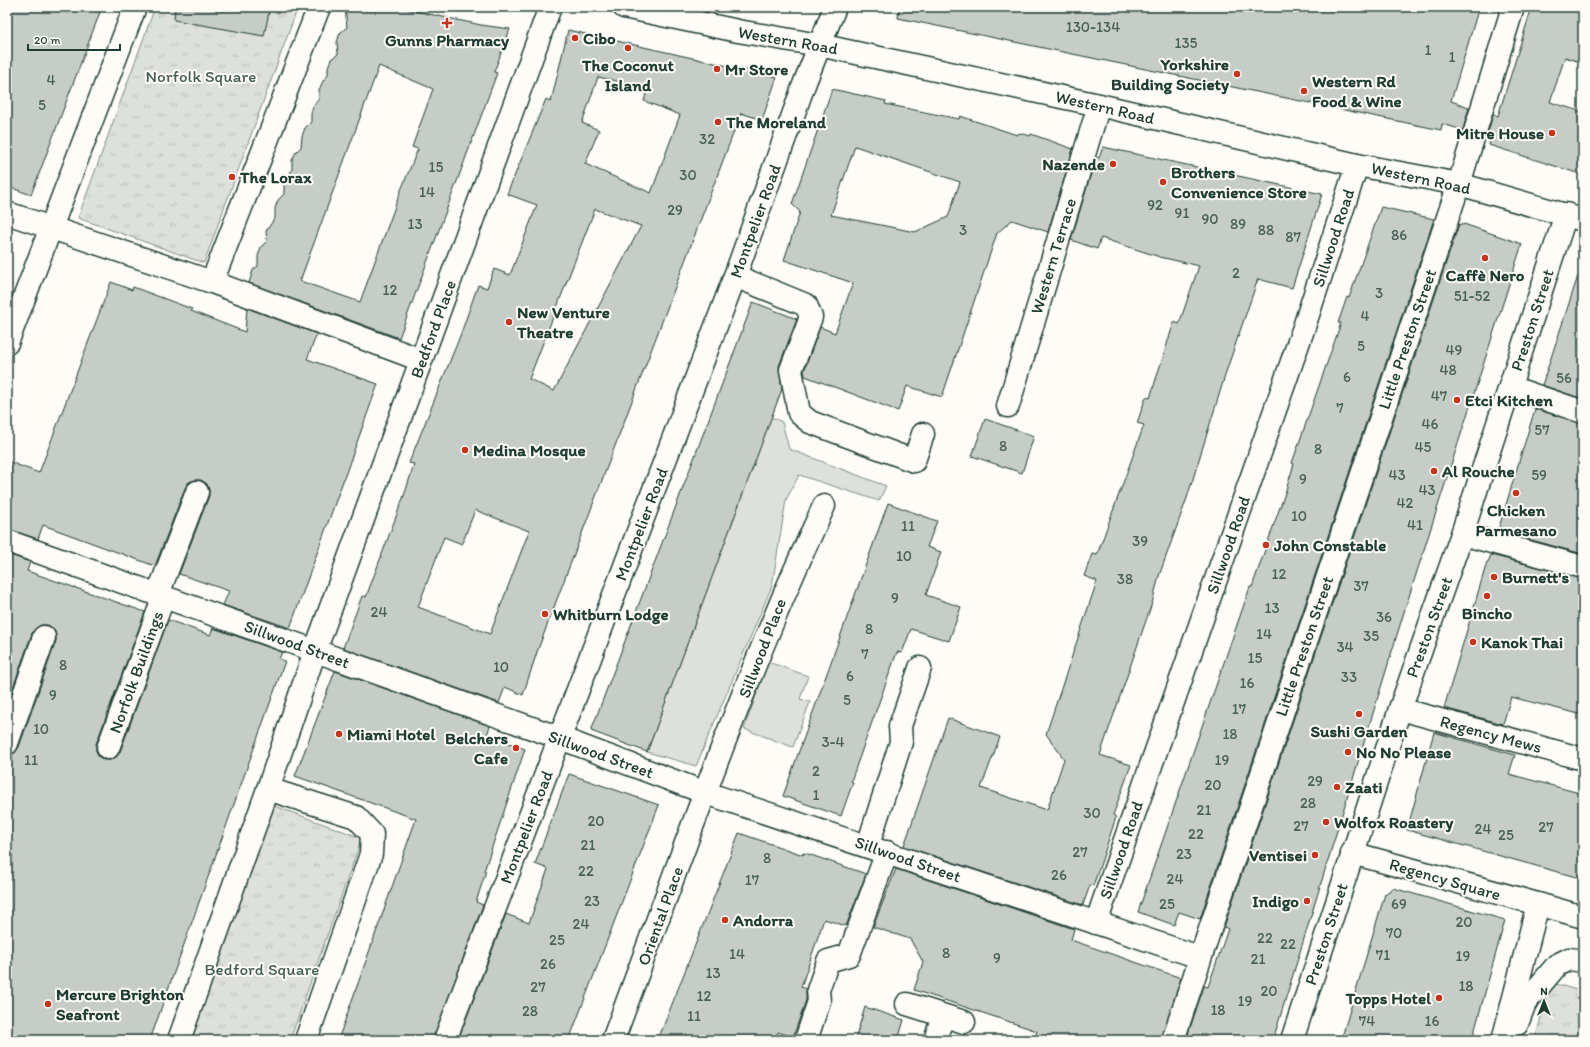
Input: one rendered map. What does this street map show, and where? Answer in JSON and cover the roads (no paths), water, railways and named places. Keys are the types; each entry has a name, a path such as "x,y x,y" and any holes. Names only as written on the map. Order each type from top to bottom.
{"street":[{"path":"7,343 135,7"},
{"path":"212,282 319,7"},
{"name":"Bedford Place","path":"315,651 550,7"},
{"name":"Western Road","path":"624,7 819,45 1099,105 1357,165 1459,184 1574,217"},
{"name":"Montpelier Road","path":"445,1040 734,276 834,7"},
{"name":"Little Preston Street","path":"1173,1040 1199,957 1459,184 1513,7"},
{"name":"Western Terrace","path":"1008,406 1099,105"},
{"name":"Sillwood Road","path":"1096,923 1304,327 1357,165"},
{"path":"7,213 212,282 422,360"},
{"name":"Preston Street","path":"1292,1040 1400,709 1462,534 1510,387 1574,217"},
{"path":"734,276 806,305 811,318 791,370 799,413 810,422 914,461 923,434"},
{"path":"1510,387 1583,412"},
{"name":"Norfolk Buildings","path":"108,748 197,492"},
{"name":"Sillwood Place","path":"706,793 788,583 824,506"},
{"path":"1462,534 1583,567"},
{"name":"Sillwood Street","path":"7,541 560,738 706,793 1199,957"},
{"path":"7,743 44,638"},
{"path":"179,1040 315,651"},
{"path":"806,1040 819,1001 818,990 828,960 849,955 877,849 901,742 900,726 920,668"},
{"name":"Regency Mews","path":"1400,709 1583,759"},
{"path":"268,789 356,817 372,834 371,854 306,1040"},
{"name":"Oriental Place","path":"613,1040 706,793"},
{"name":"Regency Square","path":"1352,853 1583,917"},
{"path":"1503,1040 1538,904"},
{"path":"1510,1040 1525,1003 1557,965 1570,959 1583,961"},
{"path":"907,1004 964,1022"},
{"path":"935,1040 943,1016"}],"place":[{"name":"Gunns Pharmacy","path":"447,23"},
{"name":"Cibo","path":"575,38"},
{"name":"The Coconut Island","path":"628,48"},
{"name":"Mr Store","path":"717,69"},
{"name":"Yorkshire Building Society","path":"1237,74"},
{"name":"Western Rd Food & Wine","path":"1304,91"},
{"name":"The Moreland","path":"718,122"},
{"name":"Mitre House","path":"1552,133"},
{"name":"Nazende","path":"1113,164"},
{"name":"The Lorax","path":"232,177"},
{"name":"Brothers Convenience Store","path":"1163,182"},
{"name":"Caffè Nero","path":"1485,258"},
{"name":"New Venture Theatre","path":"509,322"},
{"name":"Etci Kitchen","path":"1457,400"},
{"name":"Medina Mosque","path":"465,450"},
{"name":"Al Rouche","path":"1434,471"},
{"name":"Chicken Parmesano","path":"1516,493"},
{"name":"John Constable","path":"1266,545"},
{"name":"Burnett's","path":"1494,577"},
{"name":"Bincho","path":"1487,596"},
{"name":"Whitburn Lodge","path":"545,614"},
{"name":"Kanok Thai","path":"1473,642"},
{"name":"Sushi Garden","path":"1359,714"},
{"name":"Miami Hotel","path":"339,734"},
{"name":"Belchers Cafe","path":"516,748"},
{"name":"No No Please","path":"1348,752"},
{"name":"Zaati","path":"1337,787"},
{"name":"Wolfox Roastery","path":"1326,822"},
{"name":"Ventisei","path":"1315,855"},
{"name":"Indigo","path":"1307,901"},
{"name":"Andorra","path":"725,920"},
{"name":"Topps Hotel","path":"1439,998"},
{"name":"Mercure Brighton Seafront","path":"48,1004"}],"park label":[{"name":"Norfolk Square","path":"201,76"},
{"name":"Bedford Square","path":"262,969"}]}
